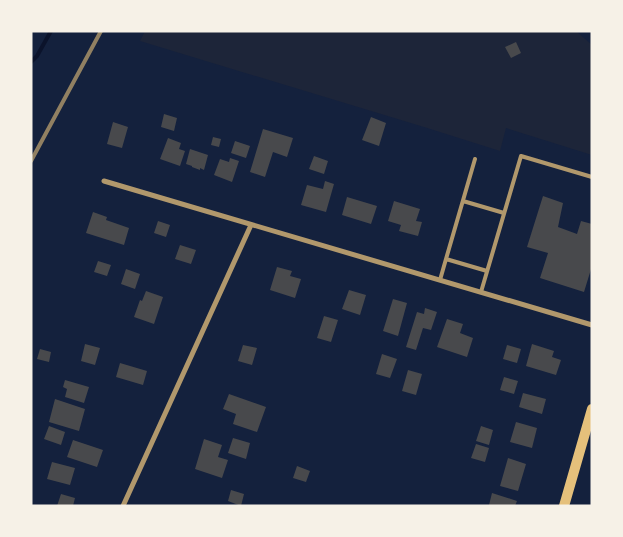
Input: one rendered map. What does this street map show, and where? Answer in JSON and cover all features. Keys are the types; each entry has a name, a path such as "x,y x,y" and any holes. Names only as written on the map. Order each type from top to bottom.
{"main road":[{"path":"564,506 592,409"}],"street":[{"path":"104,180 592,325"},
{"path":"123,506 251,225"}],"lane":[{"path":"481,292 521,156 592,177"},
{"path":"440,280 475,159"},
{"path":"463,201 504,213"},
{"path":"446,259 487,271"}],"shaded area":[{"path":"145,31 576,31 592,45 592,155 506,128 500,151 140,41"}],"building":[{"path":"516,42 521,53 511,58 505,47"},
{"path":"164,114 177,118 174,131 161,127"},
{"path":"371,117 386,123 379,146 362,140"},
{"path":"113,122 128,127 122,148 107,144"},
{"path":"263,129 293,138 287,157 273,152 265,177 250,172"},
{"path":"213,137 221,139 219,147 211,145"},
{"path":"168,138 181,143 179,149 185,151 180,166 160,159"},
{"path":"235,141 250,146 246,158 231,153"},
{"path":"190,149 208,155 204,170 186,164"},
{"path":"314,156 328,161 324,174 309,169"},
{"path":"230,158 239,161 232,182 214,175 220,159 229,162"},
{"path":"325,181 334,184 326,212 301,205 307,185 323,189"},
{"path":"543,196 563,203 558,227 577,234 581,221 592,224 592,266 584,292 540,278 548,253 527,247"},
{"path":"347,197 377,206 371,224 342,215"},
{"path":"394,201 420,209 416,221 422,222 418,236 399,231 401,225 388,221"},
{"path":"93,212 107,217 106,220 129,228 124,245 86,233"},
{"path":"158,221 170,225 166,237 154,233"},
{"path":"180,245 196,250 191,264 175,259"},
{"path":"98,261 111,265 107,276 94,272"},
{"path":"277,267 292,271 290,276 301,279 295,298 270,290"},
{"path":"126,269 140,274 135,289 121,284"},
{"path":"349,290 366,295 360,315 342,309"},
{"path":"146,291 163,297 154,324 134,317 140,300 142,301"},
{"path":"393,299 407,303 398,336 383,331"},
{"path":"425,308 437,312 431,330 423,328 416,350 406,347 417,312 424,314"},
{"path":"324,316 338,320 331,342 317,338"},
{"path":"447,319 463,324 460,333 473,338 467,357 437,347"},
{"path":"85,344 100,348 95,365 81,361"},
{"path":"532,344 554,351 552,357 561,360 556,375 526,366"},
{"path":"243,345 257,348 252,365 238,361"},
{"path":"507,345 521,349 517,363 503,359"},
{"path":"40,349 51,352 49,362 37,359"},
{"path":"382,354 397,359 390,378 376,374"},
{"path":"120,363 147,371 143,385 116,377"},
{"path":"408,370 422,374 416,395 402,391"},
{"path":"504,377 518,381 514,394 500,390"},
{"path":"65,380 89,387 84,403 65,397 67,389 63,387"},
{"path":"523,393 546,399 542,414 519,407"},
{"path":"229,394 266,407 257,432 233,424 236,414 223,409"},
{"path":"55,399 85,409 79,431 49,422"},
{"path":"516,422 537,428 532,448 510,442"},
{"path":"49,426 65,432 61,445 44,439"},
{"path":"481,426 493,430 489,445 476,441"},
{"path":"233,438 250,443 246,459 228,453"},
{"path":"204,439 222,445 218,457 228,460 222,478 195,469"},
{"path":"73,440 103,450 97,467 67,457"},
{"path":"476,444 489,448 485,462 471,458"},
{"path":"508,458 526,464 518,491 500,486"},
{"path":"52,462 75,468 70,485 47,479"},
{"path":"297,466 310,471 306,482 293,478"},
{"path":"231,490 244,494 241,506 228,501"},
{"path":"492,493 517,501 515,506 489,505"},
{"path":"61,494 75,498 73,506 57,506"}],"waterway":[{"path":"31,62 37,56 51,31"}],"railway":[{"path":"31,161 101,31"}]}
